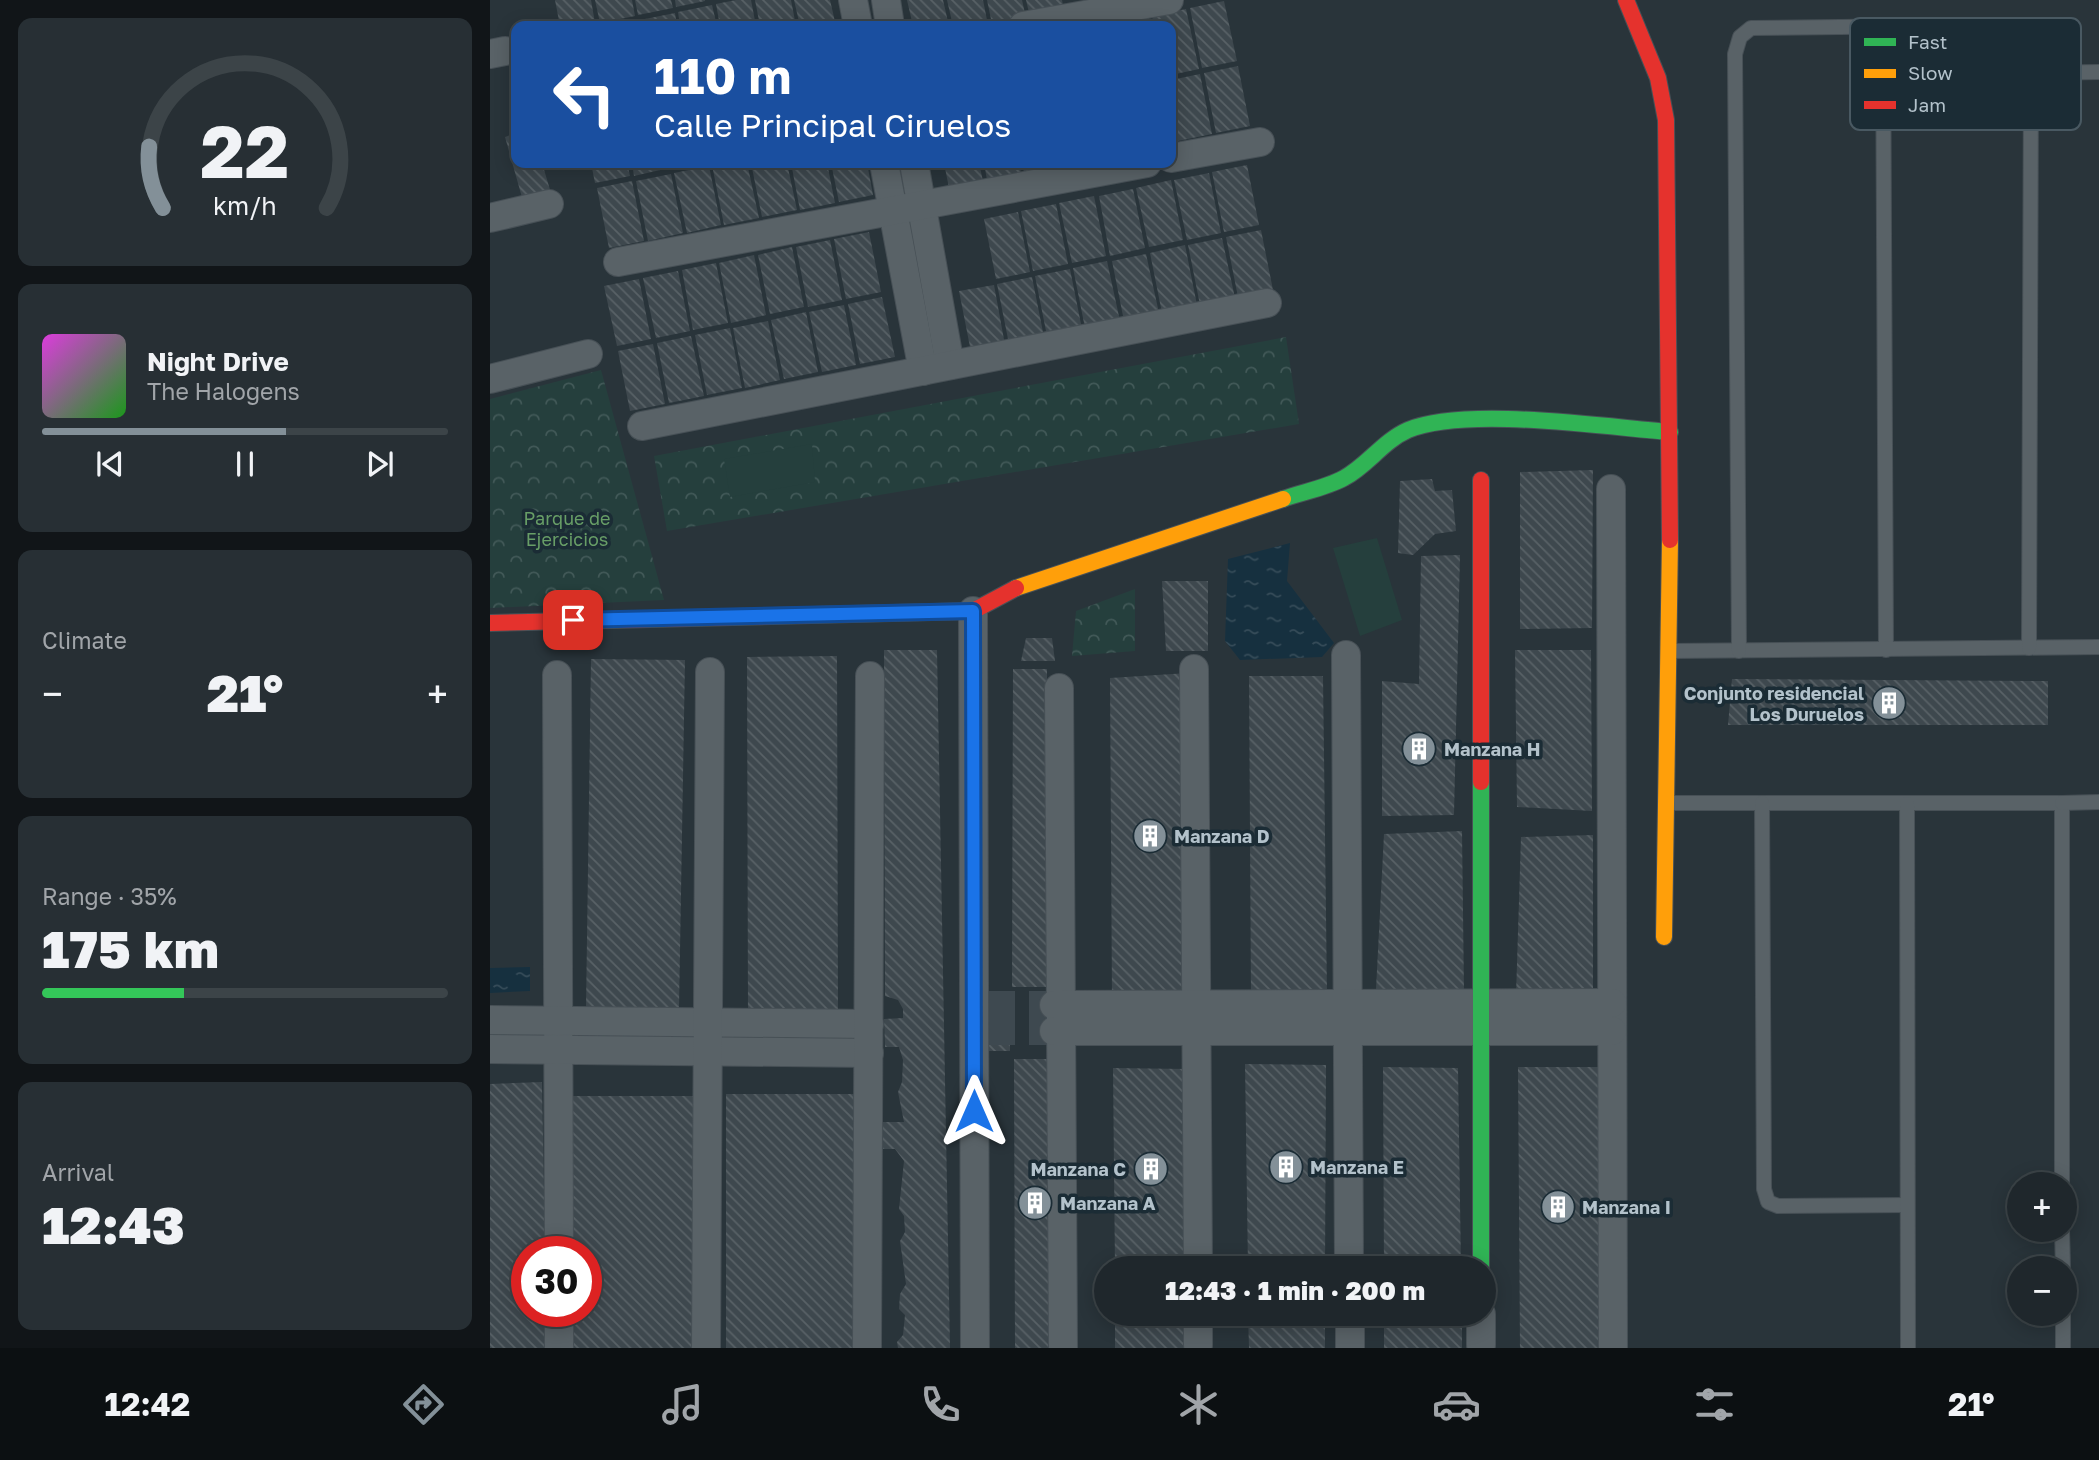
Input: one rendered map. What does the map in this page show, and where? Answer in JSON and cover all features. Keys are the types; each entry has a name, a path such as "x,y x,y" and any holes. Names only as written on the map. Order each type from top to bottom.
{"street":[{"path":"853,0 857,21"},
{"path":"886,0 889,21"},
{"path":"1051,21 1169,0"},
{"path":"1626,0 1658,78 1666,120 1670,432 1664,937"},
{"path":"1176,157 1260,142"},
{"path":"885,168 893,211 937,368"},
{"path":"915,168 922,205 937,368"},
{"path":"618,262 1120,168"},
{"path":"490,218 549,204"},
{"path":"642,426 1267,303"},
{"path":"490,379 588,354"},
{"path":"490,623 973,611 1014,589 1345,478 1379,448 1417,428 1489,419 1670,432"},
{"path":"1481,480 1481,1256"},
{"path":"1611,489 1613,1348"},
{"path":"973,611 981,1018 975,1348"},
{"path":"1346,655 1349,1256"},
{"path":"1194,669 1198,1256"},
{"path":"706,1348 710,672"},
{"path":"557,675 559,1236"},
{"path":"867,1348 870,676"},
{"path":"1059,688 1058,1018 1063,1347"},
{"path":"1348,1018 1481,1003 1612,1003"},
{"path":"1058,1018 1348,1018 1481,1031 1612,1031"},
{"path":"490,1020 869,1024"},
{"path":"490,1049 869,1053"},
{"path":"1198,1326 1198,1346"},
{"path":"1350,1326 1350,1348"},
{"path":"1481,1326 1481,1346"},
{"path":"559,1327 559,1348"}],"lane":[{"path":"1739,651 1735,54 1740,37 1751,29 1850,27"},
{"path":"2081,72 2099,72"},
{"path":"1884,130 1886,650"},
{"path":"2029,648 2031,130"},
{"path":"1668,651 2099,647"},
{"path":"1666,803 2099,802"},
{"path":"1762,803 1764,1189 1768,1202 1778,1206 1906,1205"},
{"path":"2062,803 2062,1172"},
{"path":"1907,804 1908,1348"},
{"path":"2063,1326 2063,1348"}],"green space":[{"path":"1286,337 1299,424 667,531 654,456"},
{"name":"Parque de Ejercicios","path":"601,370 664,600 490,608 490,399"},
{"path":"812,444 815,482 730,497 724,459"},
{"path":"1377,538 1402,620 1360,636 1333,548"},
{"path":"1135,589 1135,651 1072,656 1076,611"}],"water":[{"path":"1290,543 1287,581 1334,643 1322,657 1240,660 1225,641 1228,559"},
{"path":"530,967 530,991 490,993 490,968"}],"building":[{"path":"555,0 591,0 595,21 559,21"},
{"path":"595,0 632,0 635,16 600,21"},
{"path":"635,0 671,0 673,8 638,15"},
{"path":"675,0 705,0 705,1 676,7"},
{"path":"751,0 755,21 719,21 716,4"},
{"path":"755,0 791,0 795,21 759,21"},
{"path":"794,0 830,0 835,21 799,21"},
{"path":"907,0 943,0 948,21 912,21"},
{"path":"947,0 983,0 987,21 952,21"},
{"path":"987,0 1022,0 1026,18 991,21"},
{"path":"1026,0 1062,0 1064,10 1030,17"},
{"path":"1224,1 1237,61 1202,68 1190,8"},
{"path":"712,5 716,21 679,21 678,12"},
{"path":"1186,9 1199,69 1176,74 1176,21 1153,21 1152,16"},
{"path":"675,13 676,21 640,21"},
{"path":"1148,17 1149,21 1129,21"},
{"path":"1238,66 1250,126 1216,133 1204,73"},
{"path":"1200,74 1212,134 1178,141 1176,79"},
{"path":"511,135 511,158 505,137"},
{"path":"1247,165 1259,225 1224,232 1212,172"},
{"path":"514,168 544,168 551,193 523,201"},
{"path":"592,168 628,168 630,176 595,183"},
{"path":"633,168 669,168 634,176"},
{"path":"709,168 721,225 687,233 674,173"},
{"path":"713,168 748,168 759,218 724,225"},
{"path":"752,168 788,168 797,210 762,217"},
{"path":"792,168 828,168 835,203 800,210"},
{"path":"832,168 868,168 873,195 839,202"},
{"path":"945,168 980,168 983,181 949,188"},
{"path":"985,168 1020,168 1021,173 987,180"},
{"path":"1023,168 1044,168 1024,172"},
{"path":"1209,173 1221,233 1187,240 1174,180"},
{"path":"671,174 683,233 648,241 636,181"},
{"path":"1171,180 1183,240 1149,247 1136,188"},
{"path":"632,181 644,241 609,248 597,188"},
{"path":"1133,189 1145,248 1110,256 1099,196"},
{"path":"1094,196 1106,256 1072,263 1059,203"},
{"path":"1056,204 1068,264 1033,271 1021,211"},
{"path":"1018,212 1030,272 996,279 984,219"},
{"path":"1261,230 1273,290 1238,297 1226,237"},
{"path":"869,232 881,292 846,299 834,239"},
{"path":"1222,238 1235,298 1200,305 1188,245"},
{"path":"830,240 842,300 808,307 796,247"},
{"path":"1185,245 1197,305 1162,313 1150,253"},
{"path":"792,247 804,307 770,314 758,255"},
{"path":"1146,254 1159,313 1124,321 1112,261"},
{"path":"754,255 766,315 731,323 719,263"},
{"path":"1107,261 1120,321 1085,328 1073,268"},
{"path":"716,263 728,323 693,330 682,270"},
{"path":"1070,269 1082,329 1047,336 1035,276"},
{"path":"678,271 690,331 656,338 643,278"},
{"path":"1032,277 1044,337 1009,344 997,284"},
{"path":"639,279 651,339 617,346 604,286"},
{"path":"994,285 1005,345 971,352 959,291"},
{"path":"882,297 895,357 860,364 848,304"},
{"path":"844,305 856,365 822,372 809,312"},
{"path":"806,312 818,372 784,379 771,320"},
{"path":"768,321 780,380 745,388 733,328"},
{"path":"730,328 742,388 707,395 695,335"},
{"path":"691,336 704,396 669,403 657,343"},
{"path":"653,344 665,404 630,411 618,351"},
{"path":"1593,470 1592,628 1520,629 1520,472"},
{"path":"1432,479 1435,491 1452,490 1456,531 1435,534 1413,555 1398,553 1400,481"},
{"name":"Manzana H","path":"1460,555 1454,815 1382,816 1382,681 1419,684 1421,556"},
{"path":"1162,581 1208,581 1208,651 1166,651"},
{"path":"1026,638 1052,638 1055,661 1021,661"},
{"path":"884,650 937,650 950,1348 898,1348 897,1342 903,1335 905,1315 899,1309 900,1294 906,1284 900,1241 905,1232 904,1216 899,1209 904,1161 895,1149 883,1149 883,1122 904,1122 898,1092 902,1082 903,1060 899,1047 885,1047 884,1019 903,1018 903,1009 898,1000 885,996"},
{"path":"1515,650 1591,650 1592,811 1517,807"},
{"path":"837,656 838,1015 748,1015 747,657"},
{"path":"591,659 685,660 679,1009 586,1008"},
{"path":"1013,669 1047,669 1046,987 1012,987"},
{"name":"Manzana D","path":"1188,673 1189,995 1112,998 1110,678"},
{"path":"1249,676 1323,676 1327,995 1251,995"},
{"name":"Conjunto residencial Los Duruelos","path":"1732,679 2048,681 2048,725 1728,725"},
{"path":"1462,831 1464,992 1376,989 1384,834"},
{"path":"1593,835 1593,992 1516,995 1521,837"},
{"path":"987,992 1010,992 1010,1051 987,1051"},
{"name":"Manzana A","path":"1014,1059 1054,1059 1055,1348 1015,1348"},
{"name":"Manzana E","path":"1245,1064 1326,1065 1325,1256 1248,1256"},
{"path":"1383,1067 1458,1068 1461,1256 1384,1256"},
{"name":"Manzana I","path":"1518,1067 1598,1067 1598,1348 1520,1348"},
{"name":"Manzana C","path":"1113,1068 1187,1069 1189,1256 1115,1256"},
{"path":"542,1082 545,1236 511,1236 511,1327 547,1327 547,1348 490,1348 490,1084"},
{"path":"726,1094 854,1094 853,1348 726,1348"},
{"path":"571,1096 693,1096 694,1348 572,1348 572,1327 602,1327 602,1236 572,1236"},
{"path":"1115,1326 1189,1326 1190,1348 1115,1348"},
{"path":"1248,1326 1325,1326 1325,1348 1249,1348"},
{"path":"1384,1326 1462,1326 1462,1348 1384,1348"}],"tunnel":[{"path":"987,1005 1054,1005"},
{"path":"987,1031 1054,1031"}],"traffic: fast":[{"path":"1283,499 1344,478 1399,435 1433,423 1464,419 1536,420 1670,432"},
{"path":"1481,782 1481,1256"}],"traffic: slow":[{"path":"1016,588 1283,499"},
{"path":"1664,937 1670,540"}],"traffic: jam":[{"path":"1626,0 1658,78 1666,120 1670,540"},
{"path":"1481,480 1481,782"},
{"path":"490,623 973,611 1016,588"}],"place":[{"name":"Conjunto residencial Los Duruelos","path":"1889,703"},
{"name":"Manzana H","path":"1419,749"},
{"name":"Manzana D","path":"1150,836"},
{"name":"Manzana E","path":"1286,1167"},
{"name":"Manzana C","path":"1151,1169"},
{"name":"Manzana A","path":"1035,1203"},
{"name":"Manzana I","path":"1558,1207"}],"route":[{"path":"573,620 973,611 974,1111"}]}
